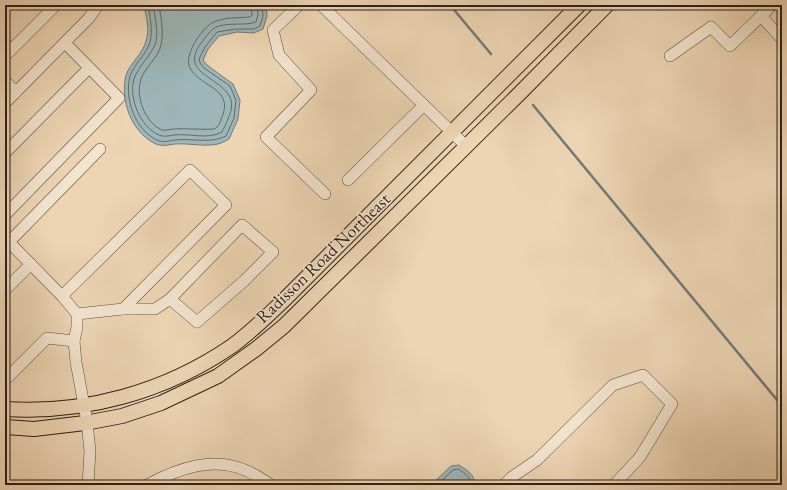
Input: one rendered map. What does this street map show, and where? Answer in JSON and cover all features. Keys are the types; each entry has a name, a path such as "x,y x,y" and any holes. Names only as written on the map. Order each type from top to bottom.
{"main road":[{"name":"Radisson Road Northeast","path":"5,409 30,411 56,409 122,398 182,376 232,345 282,302 580,5"},
{"name":"Radisson Road Northeast","path":"5,427 34,429 122,416 161,403 218,376 256,349 284,326 607,5"}],"street":[{"path":"5,56 56,5"},
{"path":"5,104 89,18 98,5"},
{"path":"299,5 273,30 279,55 311,90 266,137 325,194"},
{"path":"321,5 466,146"},
{"path":"670,56 711,27 730,46 772,5"},
{"path":"761,16 782,39"},
{"path":"5,215 119,98 65,43"},
{"path":"5,153 89,68"},
{"path":"5,82 16,92"},
{"path":"348,180 424,105"},
{"path":"89,485 90,451 87,422 76,362 74,341 77,327 77,314 62,296 7,240 100,149"},
{"path":"62,296 190,170 226,205 124,310"},
{"path":"77,314 154,309 170,299 242,225 272,252 244,281 197,322 170,299"},
{"path":"5,290 31,264"},
{"path":"5,380 47,338 74,341"},
{"path":"504,485 512,477 537,460 613,385 643,375 672,404 640,457 614,485"},
{"path":"147,485 168,474 195,466 214,464 235,466 247,470 271,485"}],"water":[{"path":"144,5 266,5 267,16 263,29 254,33 237,32 219,36 208,49 203,60 207,65 233,84 240,100 238,119 229,139 213,145 159,145 146,138 133,123 126,104 125,85 126,75 130,66 142,50 147,37 148,32"},
{"path":"459,465 468,471 474,478 475,485 431,485 451,466"}],"waterway":[{"path":"450,5 491,54"},
{"path":"533,105 782,406"}]}
